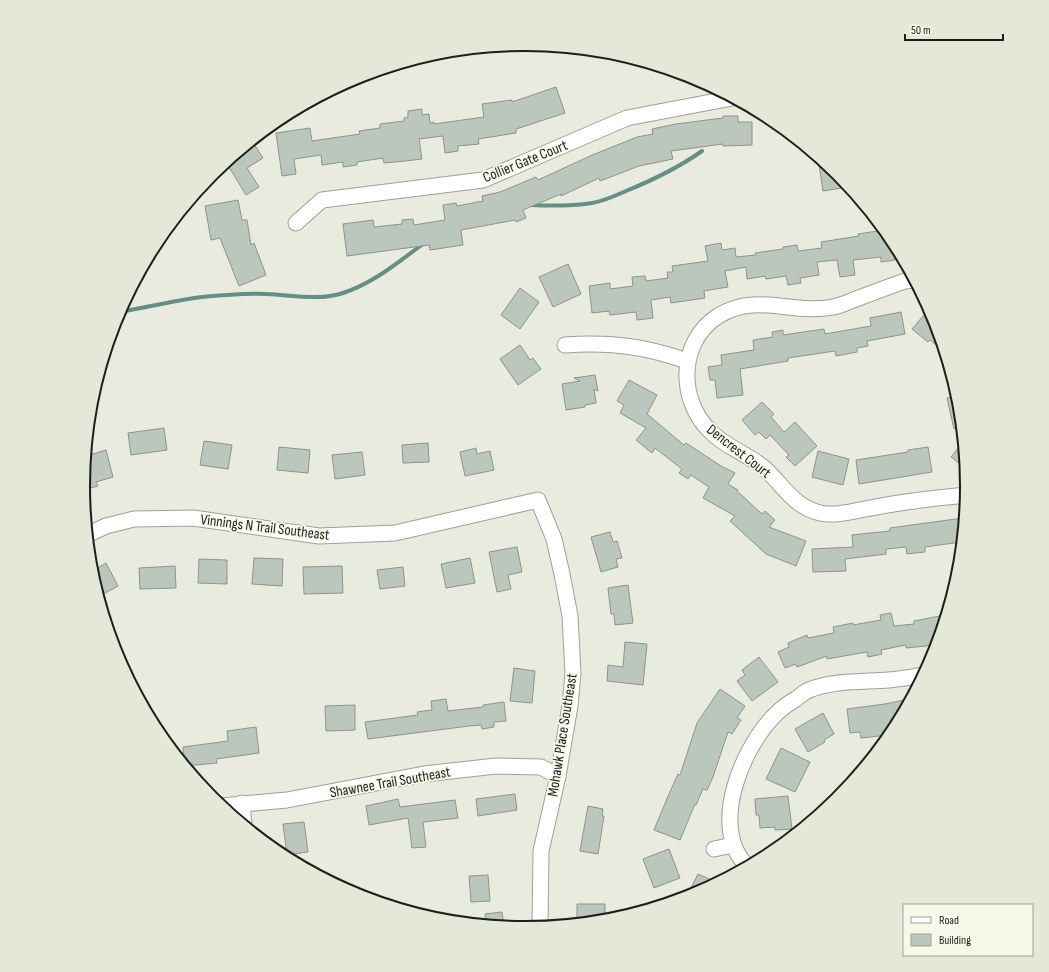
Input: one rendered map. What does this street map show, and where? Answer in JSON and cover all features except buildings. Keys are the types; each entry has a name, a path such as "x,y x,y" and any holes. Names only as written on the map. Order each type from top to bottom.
{"street":[{"name":"Collier Gate Court","path":"296,223 322,200 483,180 627,118 724,100"},
{"name":"Dencrest Court","path":"908,281 833,307 809,308 766,304 742,305 718,316 703,330 694,344 687,361 686,378 689,396 696,414 709,431 726,445 744,454 764,468 793,498 805,507 819,513 838,514 916,500 960,496"},
{"path":"565,345 590,343 641,347 663,352 687,361"},
{"name":"Vinnings N Trail Southeast","path":"92,533 106,526 134,519 193,518 319,536 395,533 538,500"},
{"name":"Mohawk Place Southeast","path":"538,500 554,539 562,574 570,616 573,674 570,706 558,776 541,851 540,920"},
{"path":"744,862 733,845 730,825 730,804 734,787 746,755 764,728 776,714 808,691 828,684 892,680 916,676"},
{"name":"Shawnee Trail Southeast","path":"229,805 287,800 424,774 496,766 541,767 558,776"},
{"path":"242,803 243,817"},
{"path":"714,849 733,845"}],"waterway":[{"path":"531,205 577,205 605,200 665,173 702,151"},
{"path":"127,310 186,299 214,296 257,294 325,297 343,293 375,278 423,244"}]}
